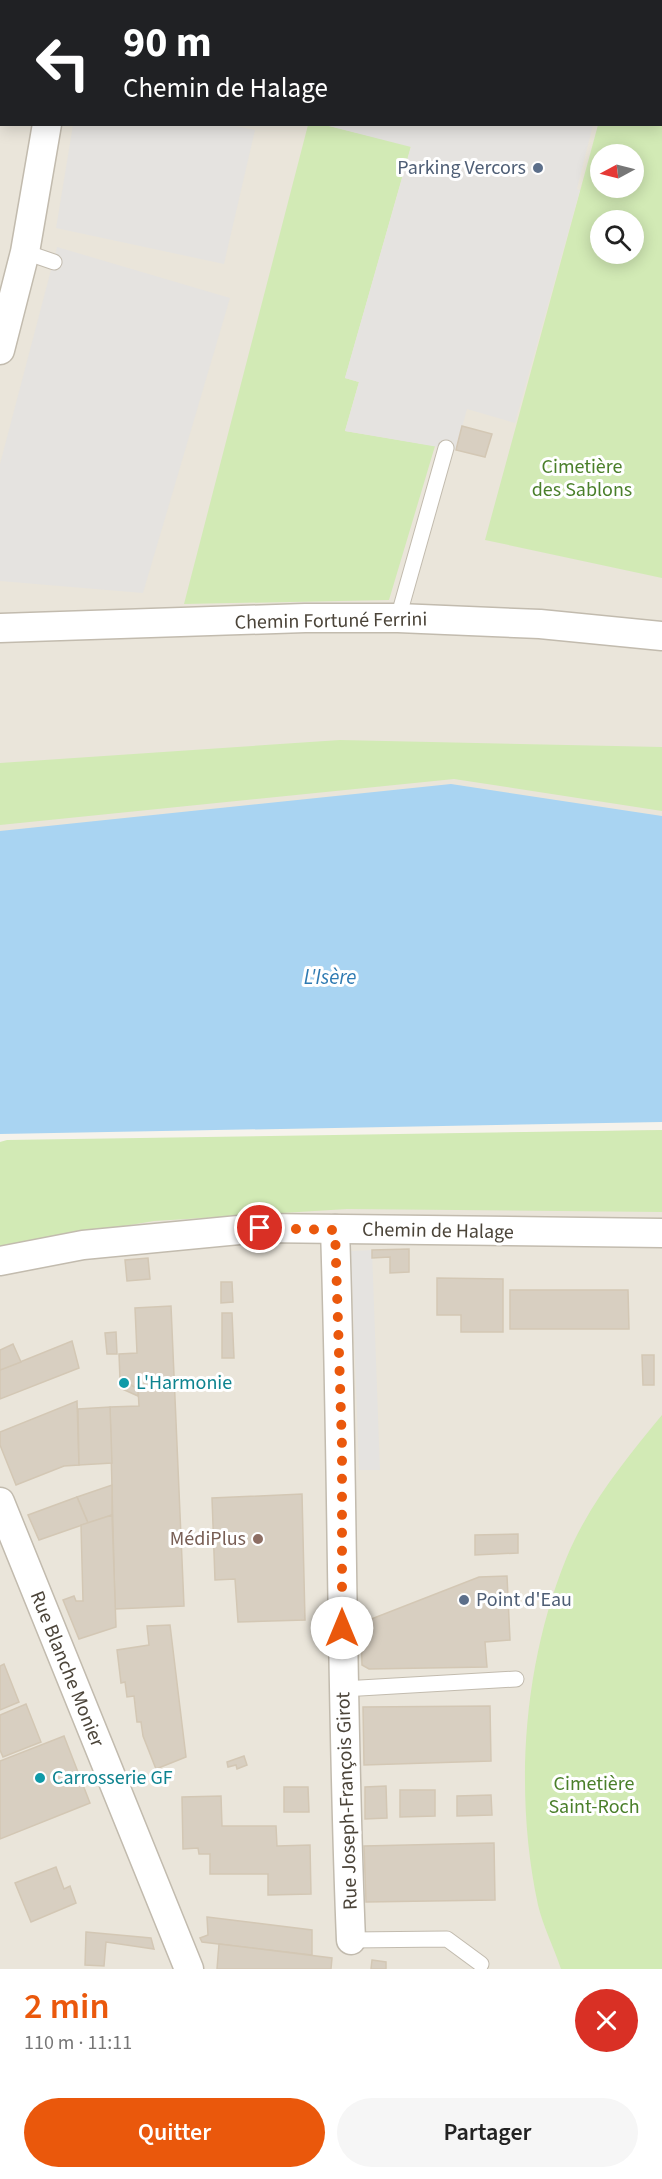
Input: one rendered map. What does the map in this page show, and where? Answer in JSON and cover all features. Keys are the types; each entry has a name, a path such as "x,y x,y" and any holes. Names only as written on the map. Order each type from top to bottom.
{"street":[{"path":"0,350 25,252 47,126"},
{"name":"Chemin Fortuné Ferrini","path":"0,628 305,618 398,618 540,624 662,636"},
{"name":"Chemin de Halage","path":"0,1261 83,1245 260,1228 662,1233"},
{"name":"Rue Joseph-François Girot","path":"335,1230 342,1446 343,1689 351,1940"},
{"name":"Rue Blanche Monier","path":"0,1502 189,1969"}],"lane":[{"path":"25,252 54,262"},
{"path":"398,618 446,448"},
{"path":"343,1689 516,1679"},
{"path":"351,1940 447,1940 481,1965"}],"shaded area":[{"path":"0,126 662,126 662,947 0,969"},
{"path":"73,126 236,126 255,130 224,264 56,228"},
{"path":"329,126 593,126 577,189 580,190 515,423 467,409 456,450 345,431 359,382 345,378 411,147"},
{"path":"57,247 230,298 143,593 0,581 0,464"},
{"path":"662,1130 662,1969 0,1969 0,1142"},
{"path":"372,1250 380,1470 359,1470 351,1251"}],"green space":[{"path":"308,126 329,126 411,146 345,378 359,382 345,431 435,446 389,600 184,604"},
{"name":"Cimetière des Sablons","path":"598,126 662,126 662,578 485,540 590,154 590,198 644,198 644,144 593,144"},
{"path":"340,740 662,747 662,811 454,779 0,825 0,763"},
{"path":"662,1130 662,1212 347,1209 154,1221 0,1247 0,1142 7,1140"},
{"name":"Cimetière Saint-Roch","path":"662,1415 662,1969 561,1969 538,1905 526,1819 527,1730 540,1642 551,1600 566,1559 585,1520 609,1483"}],"water":[{"name":"L'Isère","path":"451,784 662,816 662,1122 0,1134 0,831"}],"building":[{"path":"462,426 492,434 485,457 456,450"},
{"path":"409,1249 409,1272 390,1273 390,1257 372,1258 372,1250"},
{"path":"148,1258 150,1279 127,1281 125,1260"},
{"path":"437,1278 503,1279 503,1332 461,1332 461,1315 437,1315"},
{"path":"221,1282 232,1282 233,1302 221,1303"},
{"path":"510,1290 628,1290 629,1329 510,1329"},
{"path":"171,1306 184,1606 115,1609 110,1407 139,1406 138,1389 120,1379 119,1354 137,1353 135,1308"},
{"path":"222,1313 232,1313 234,1358 222,1358"},
{"path":"116,1332 117,1354 107,1354 105,1333"},
{"path":"72,1341 79,1368 0,1399 0,1370"},
{"path":"13,1344 21,1362 0,1370 0,1350"},
{"path":"642,1355 654,1355 654,1385 643,1385"},
{"name":"L'Harmonie","path":"120,1379 138,1389 138,1396 120,1388"},
{"path":"77,1401 79,1465 64,1466 16,1485 0,1445 0,1432"},
{"path":"110,1407 112,1463 79,1465 78,1409"},
{"path":"112,1485 112,1515 88,1523 77,1497"},
{"name":"MédiPlus","path":"302,1494 305,1620 238,1622 235,1579 215,1580 212,1498"},
{"path":"77,1497 88,1523 39,1540 28,1515"},
{"path":"112,1515 116,1627 79,1639 63,1600 74,1596 76,1601 83,1601 81,1525"},
{"path":"518,1534 518,1553 475,1555 475,1535"},
{"name":"Point d'Eau","path":"507,1576 510,1640 485,1642 487,1667 369,1669 362,1665 361,1623 479,1577"},
{"path":"170,1625 186,1757 156,1769 143,1736 141,1722 137,1722 134,1696 127,1697 125,1682 121,1683 117,1650 149,1645 147,1626"},
{"path":"4,1664 19,1702 0,1710 0,1666"},
{"path":"26,1704 41,1742 3,1757 0,1750 0,1715"},
{"path":"490,1706 491,1761 364,1765 363,1707"},
{"name":"Carrosserie GF","path":"64,1736 90,1803 0,1839 0,1761"},
{"path":"244,1756 247,1765 237,1769 236,1765 228,1767 227,1762"},
{"path":"386,1786 387,1818 365,1819 365,1787"},
{"path":"284,1787 308,1787 309,1812 284,1812"},
{"path":"400,1790 435,1790 435,1816 400,1817"},
{"path":"491,1795 492,1815 457,1816 457,1796"},
{"path":"221,1796 222,1826 276,1826 277,1846 310,1845 311,1894 268,1895 268,1874 210,1874 210,1854 199,1854 198,1848 183,1849 182,1797"},
{"path":"494,1843 495,1900 366,1902 364,1846"},
{"path":"56,1867 64,1889 70,1886 76,1903 31,1922 15,1883"},
{"path":"207,1917 312,1930 312,1955 202,1942 200,1938 208,1935"},
{"path":"86,1932 151,1938 154,1949 106,1942 104,1966 85,1965"},
{"path":"219,1944 332,1958 331,1969 217,1969"},
{"path":"372,1960 386,1962 386,1969 371,1969"}],"place":[{"name":"Parking Vercors","path":"538,168"},
{"name":"L'Harmonie","path":"124,1383"},
{"name":"MédiPlus","path":"258,1539"},
{"name":"Point d'Eau","path":"464,1600"},
{"name":"Carrosserie GF","path":"40,1778"}],"route":[{"path":"260,1228 335,1230 342,1446 342,1628"}]}
